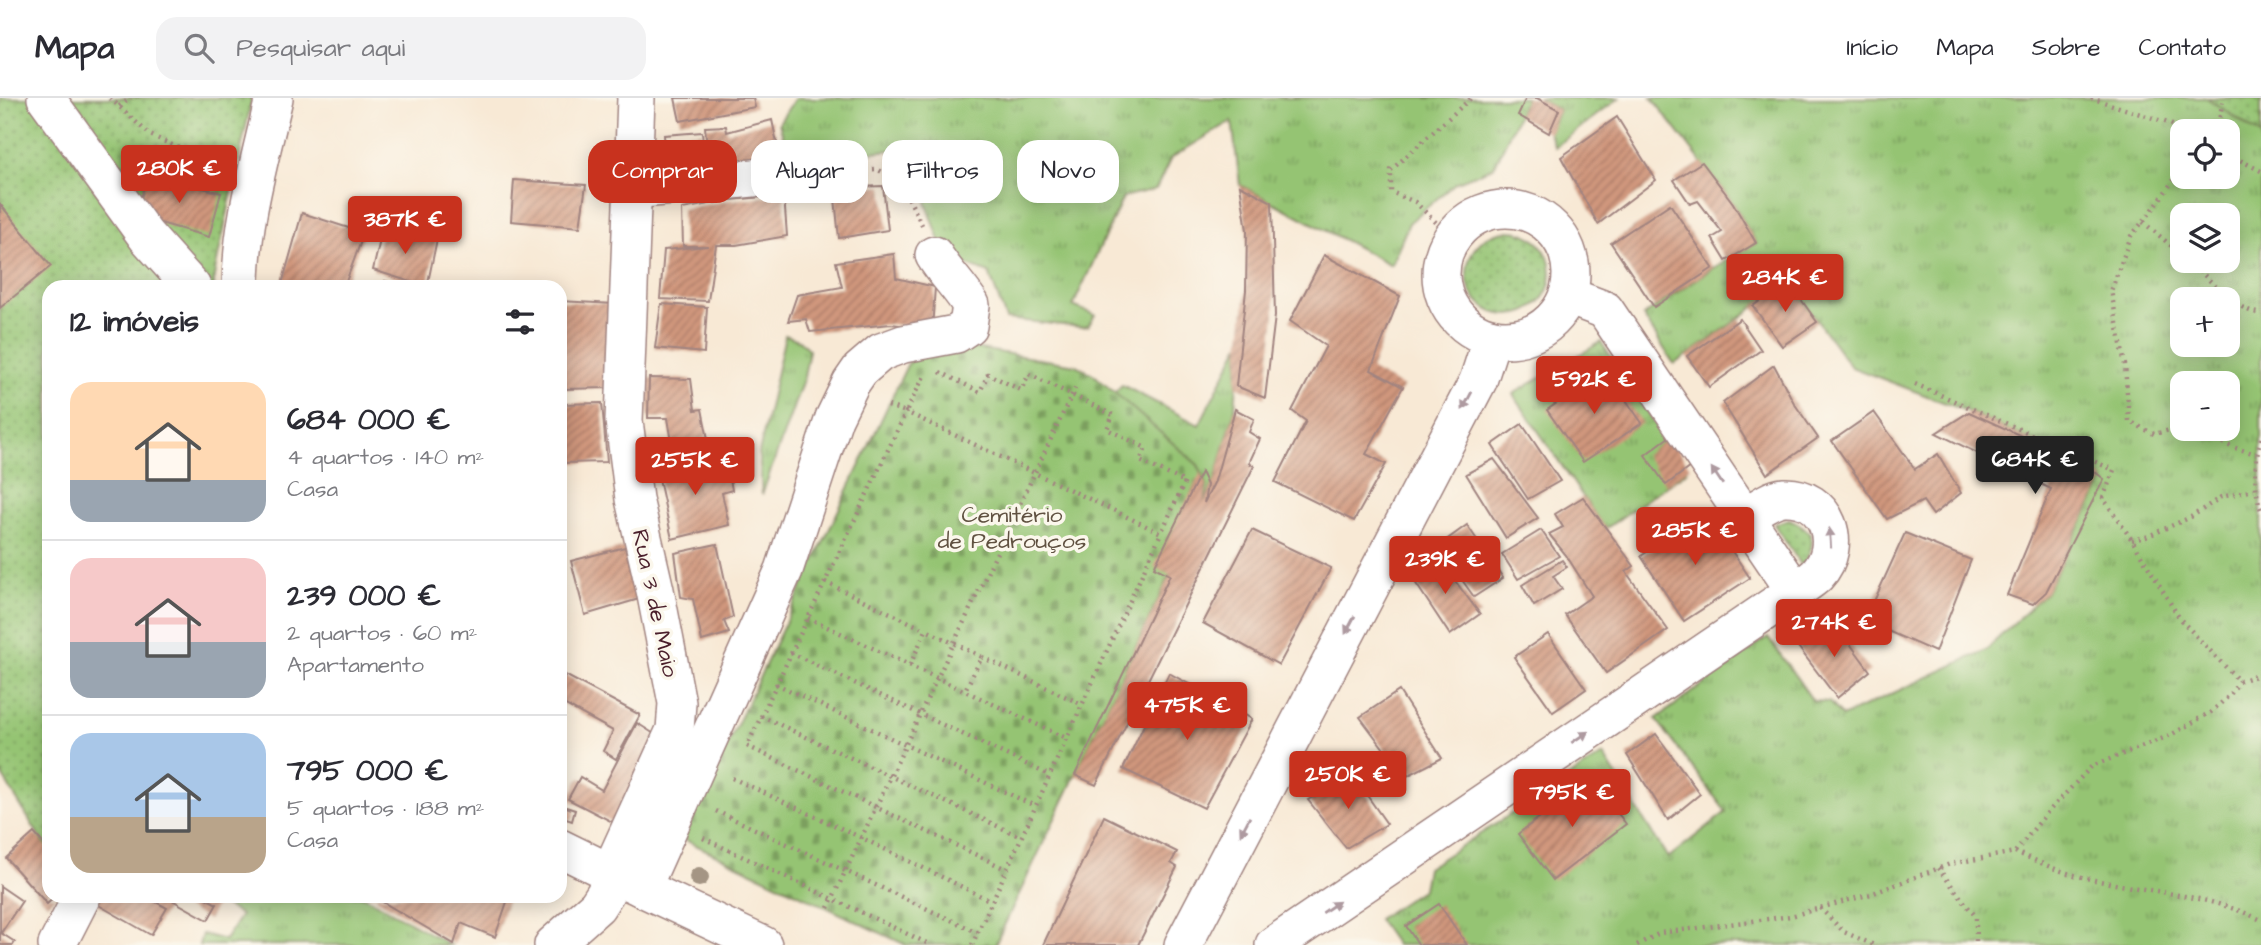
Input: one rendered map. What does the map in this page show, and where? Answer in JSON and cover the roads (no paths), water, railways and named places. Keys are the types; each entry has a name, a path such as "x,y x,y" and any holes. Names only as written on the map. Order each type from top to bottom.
{"street":[{"path":"46,98 146,236 186,280"},
{"path":"241,280 241,254 274,98"},
{"name":"Rua 3 de Maio","path":"635,140 636,98"},
{"name":"Rua 3 de Maio","path":"553,945 597,906 607,892 626,881 675,730 677,703 634,499 624,421 632,203"},
{"path":"1505,208 1526,211 1545,220 1560,236 1569,254 1572,275 1568,296 1559,313 1546,326 1520,337 1492,338 1472,330 1456,316 1445,298 1440,277 1443,256 1451,237 1465,222 1484,211 1505,208"},
{"path":"626,881 784,570 834,418 851,383 860,370 881,352 903,344 956,334 968,326 971,305 934,255"},
{"path":"1568,296 1605,310 1795,591"},
{"path":"1182,945 1478,382 1492,338"},
{"path":"1274,945 1795,591 1817,575 1825,564 1832,542 1831,530 1819,510 1808,503 1783,497 1745,517"},
{"path":"567,852 763,945"},
{"path":"57,945 78,903"}],"park label":[{"name":"Cemitério de Pedrouços","path":"1012,527"}]}
